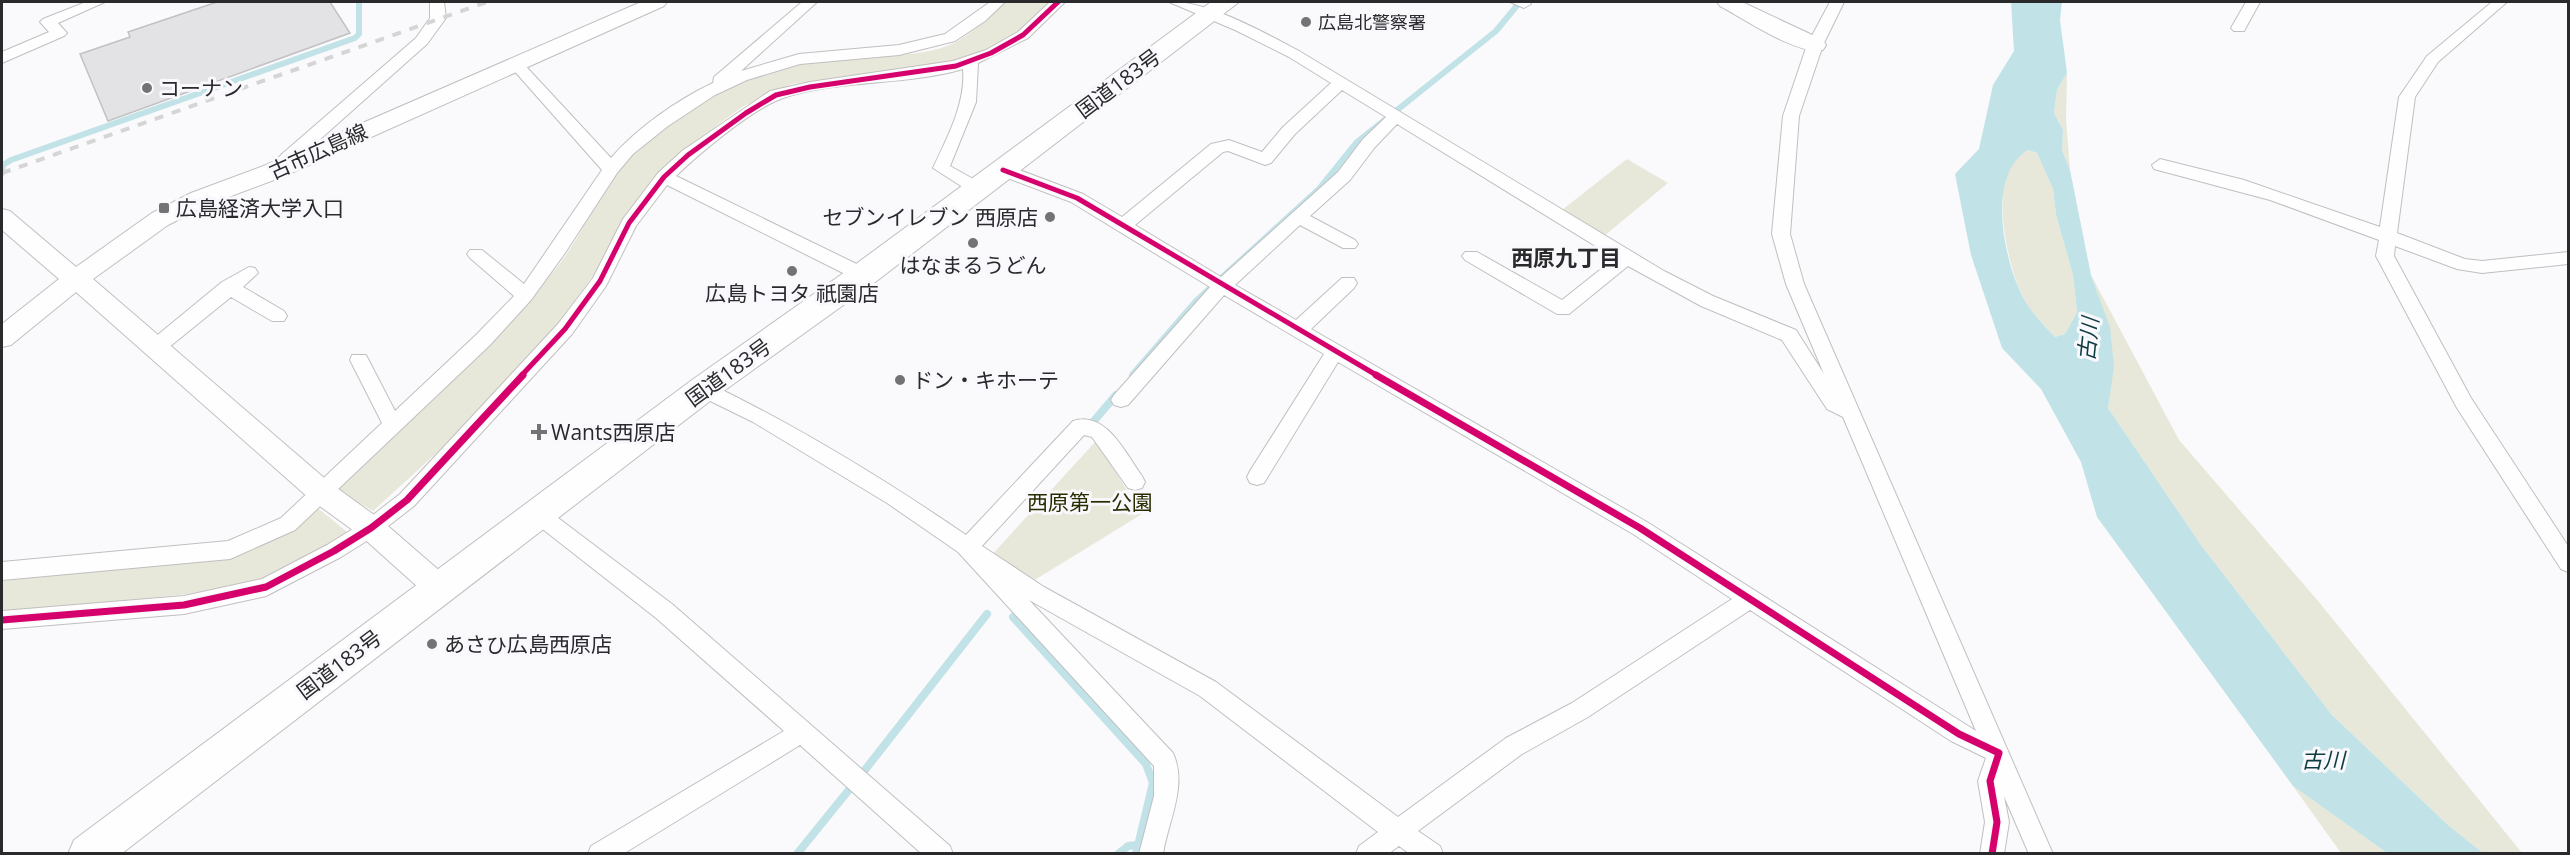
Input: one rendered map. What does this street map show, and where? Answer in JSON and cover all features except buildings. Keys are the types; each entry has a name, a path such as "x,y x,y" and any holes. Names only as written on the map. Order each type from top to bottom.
{"highway":[{"name":"国道183号","path":"88,854 703,389 863,275 1218,7"}],"street":[{"path":"2,58 59,33 48,22 98,2"},
{"path":"274,171 297,147 341,114 414,50 438,18 437,2"},
{"name":"古市広島線","path":"2,338 76,279 160,219 199,199 274,171 657,2"},
{"path":"2,571 230,550 288,524 320,491 483,340 525,295 611,169 627,150 662,122 709,91 810,2"},
{"path":"709,91 741,76 799,59 899,51 950,38 980,18 998,2"},
{"path":"2,620 184,605 266,587 334,551 371,528 407,500 565,329 600,281 629,223 664,177 688,155 746,112 776,95 810,87 956,66 1023,35 1058,2"},
{"path":"1176,2 1218,7 1518,194 1658,276 1707,301 1789,335 1834,404 1852,413"},
{"path":"1727,2 1792,36 1815,45"},
{"path":"1837,2 1815,45 1791,116 1783,186 1781,234 1794,285 1852,413 2041,854"},
{"path":"2240,28 2253,2"},
{"path":"2500,2 2432,58 2407,97 2385,256 2464,403 2568,563"},
{"path":"970,61 973,75 959,126 941,168 978,189"},
{"path":"515,63 611,169"},
{"path":"1123,226 1217,148 1228,145 1265,159 1284,141 1289,131 1341,82"},
{"path":"1121,400 1216,283 1299,218 1344,176 1391,113"},
{"path":"2160,165 2215,175 2463,265 2482,267 2568,258"},
{"path":"1004,170 1077,198 1216,283 1640,528 1959,734 1999,753"},
{"path":"664,177 863,275"},
{"path":"2,217 33,246 156,347 320,491 371,528 439,588"},
{"path":"1299,218 1349,244"},
{"path":"476,254 525,295"},
{"path":"1472,256 1563,309 1628,257"},
{"path":"156,347 228,287 249,273"},
{"path":"1298,330 1348,282"},
{"path":"228,287 278,316"},
{"path":"1257,477 1335,352"},
{"path":"359,360 392,424"},
{"path":"703,389 760,417 884,491 1036,593 1208,689 1358,804 1431,854"},
{"path":"967,548 1090,428 1135,482"},
{"path":"538,514 664,611 941,854"},
{"path":"967,548 1165,761 1168,773 1166,791 1151,854"},
{"path":"1368,854 1514,746 1580,710 1749,599"},
{"path":"600,854 802,732"},
{"path":"1992,854 1997,822 1990,781 1999,753"}],"green space":[{"path":"1004,2 1048,3 1018,34 985,51 946,63 792,84 742,107 674,157 634,205 600,266 553,330 443,447 373,511 334,488 447,383 527,301 562,261 615,173 636,150 661,129 714,94 751,77 771,71 834,60 902,55 939,49 970,33"},
{"path":"2067,73 2066,119 2070,170 2062,150 2063,130 2054,113 2057,90"},
{"path":"2028,150 2037,153 2053,189 2056,215 2073,275 2077,312 2065,334 2055,337 2025,301 2013,269 2004,228 2002,207 2008,170 2016,157"},
{"path":"1627,159 1668,183 1604,236 1562,210"},
{"path":"2091,275 2179,440 2318,601 2522,853 2483,853 2449,826 2332,715 2201,545 2108,408 2112,370 2110,340"},
{"name":"西原第一公園","path":"1096,441 1142,514 1033,581 990,557"},
{"path":"315,506 351,535 261,582 187,594 2,614 2,581 230,557 282,536"},
{"path":"2293,786 2387,853 2341,853"}],"water":[{"name":"古川","path":"2011,2 2062,2 2060,20 2067,73 2057,90 2054,113 2063,130 2062,150 2070,170 2091,275 2110,327 2114,367 2108,408 2201,545 2332,715 2449,826 2483,853 2387,853 2293,786 2097,517 2081,462 2041,389 2002,348 1971,255 1955,174 1979,149 1993,85 2014,51","holes":["2028,150 2037,153 2053,189 2056,215 2073,275 2077,312 2065,334 2055,337 2028,306 2017,285 2005,244 2002,221 2006,179 2015,162"]}],"waterway":[{"path":"2,173 3,165 11,160 355,38 359,34 359,2"},
{"path":"1132,375 1196,301 1319,189 1357,142 1496,31 1520,2"},
{"path":"1088,428 1116,395"},
{"path":"861,775 987,614"},
{"path":"1013,617 1146,764 1153,783 1136,854"},
{"path":"797,854 852,786"},
{"path":"1118,854 1128,846 1137,845"}],"railway":[{"path":"2,173 487,2"}],"cycle path":[{"path":"2,620 184,605 266,587 334,551 371,528 407,500 565,329 600,281 629,223 664,177 688,155 746,113 776,95 810,87 956,66 991,53 1023,35 1058,2"},
{"path":"1003,170 1077,198 1210,279 1640,528 1959,734 1999,753 1990,781 1997,822 1992,854"}],"place":[{"name":"広島北警察署","path":"1306,22"},
{"name":"コーナン","path":"147,88"},
{"name":"広島経済大学入口","path":"164,208"},
{"name":"セブンイレブン 西原店","path":"1050,217"},
{"name":"はなまるうどん","path":"973,243"},
{"name":"広島トヨタ 祇園店","path":"792,271"},
{"name":"ドン・キホーテ","path":"900,380"},
{"name":"Wants西原店","path":"539,432"},
{"name":"あさひ広島西原店","path":"432,644"}],"district":[{"name":"西原九丁目","path":"1566,257"}]}
